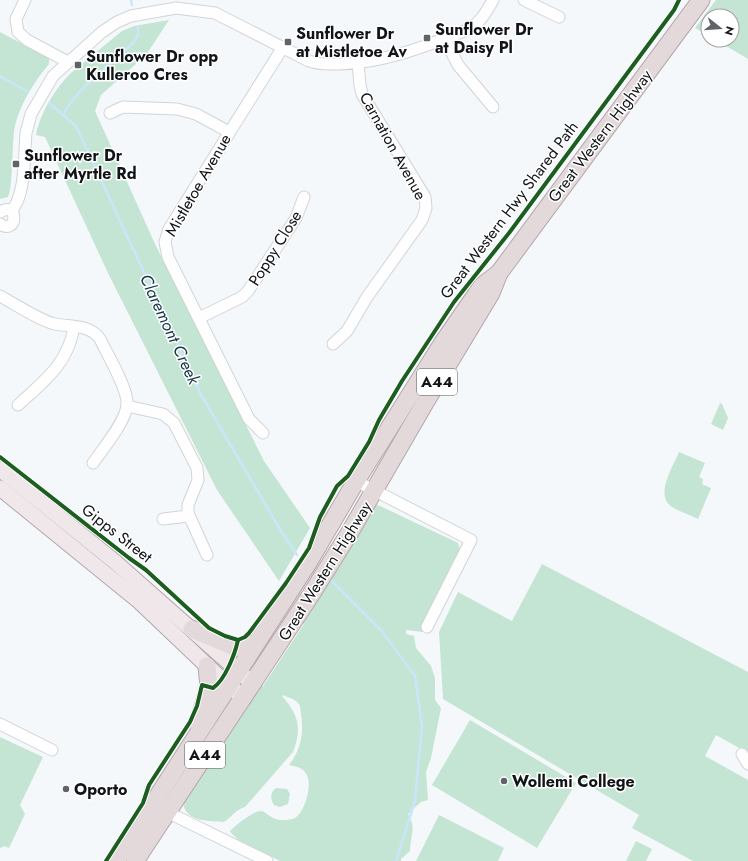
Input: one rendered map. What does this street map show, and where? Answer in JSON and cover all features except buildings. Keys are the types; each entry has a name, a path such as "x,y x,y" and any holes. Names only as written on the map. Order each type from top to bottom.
{"highway":[{"name":"Great Western Highway","path":"135,861 312,593 491,293 499,273 701,0"},
{"name":"Great Western Highway","path":"116,861 308,564 356,481 442,344 482,286 499,273"},
{"path":"192,629 234,647 246,648 256,643"},
{"path":"193,741 209,687 207,666"}],"main road":[{"name":"Gipps Street","path":"0,469 114,561 239,671 248,691"},
{"path":"0,488 140,602 230,686 248,691"}],"street":[{"path":"24,0 16,19 18,32 27,40 68,62"},
{"path":"6,211 14,208 20,194 26,133 31,114 49,82 68,62 102,32 117,22 131,16 177,4 220,14 317,64 358,63 419,49 469,29 482,19 493,0"},
{"path":"524,0 559,18"},
{"path":"446,39 458,65 493,107"},
{"name":"Mistletoe Avenue","path":"263,433 249,419 168,257 166,238 169,229 283,47"},
{"name":"Carnation Avenue","path":"334,344 347,331 367,297 422,220 426,208 425,197 362,94 358,63"},
{"path":"110,113 123,107 177,109 196,114 229,132"},
{"name":"Poppy Close","path":"199,318 242,297 248,291 296,218 304,197"},
{"path":"0,226 12,224 14,216 6,211"},
{"path":"0,296 47,321 56,324 88,329 98,336 125,390 127,406 122,420 93,463"},
{"path":"18,405 55,370 70,343 74,327"},
{"path":"127,406 163,414 168,416 174,423 196,464 198,472 197,484 188,506 188,516 207,555"},
{"path":"356,481 471,540 427,627"},
{"path":"163,519 188,516"},
{"path":"0,724 52,750"},
{"path":"742,754 748,764"},
{"path":"167,812 267,861"}],"green space":[{"path":"716,0 748,0 748,59 729,48 740,48 740,8 710,8"},
{"path":"169,20 146,55 101,95 95,111 156,246 264,461 310,528 279,581 217,490 108,273 45,137 36,135 45,109 60,85 72,72 122,31 134,26"},
{"path":"700,21 700,31 695,28"},
{"path":"0,32 49,58 49,64 32,87 19,113 14,131 10,190 8,197 0,199"},
{"path":"720,403 722,404 728,418 723,430 711,424"},
{"path":"679,452 705,463 699,477 703,479 702,484 711,488 698,519 672,507 667,502 665,495 666,481"},
{"path":"378,505 458,543 460,549 428,615 423,632 406,630 406,634 414,636 416,648 431,666 435,678 435,700 441,708 431,758 426,772 428,800 421,802 408,814 413,828 410,851 401,859 401,861 280,861 241,842 230,831 254,813 261,811 280,820 290,820 299,815 302,811 309,788 308,778 303,770 289,765 299,747 302,735 300,707 294,700 283,695 282,696 288,703 297,722 298,729 296,744 293,752 245,807 224,822 205,821 194,817 185,810 183,804 261,684 263,686 304,624 301,622 373,506"},
{"path":"542,564 748,672 748,753 716,735 705,756 748,780 748,861 693,861 632,828 639,815 443,699 439,632 458,592 512,621"},
{"path":"470,720 576,783 537,848 432,785"},
{"path":"0,737 43,757 20,805 25,814 9,848 4,846 0,848"},
{"path":"276,788 287,789 290,794 288,804 280,807 274,805 271,796"},
{"path":"439,815 504,848 498,861 416,861"},
{"path":"636,841 652,849 646,861 626,861"}],"waterway":[{"path":"131,0 132,5"},
{"path":"63,115 69,105 85,86 133,43 138,35 138,27"},
{"name":"Claremont Creek","path":"0,76 28,92"},
{"name":"Claremont Creek","path":"49,103 76,126 200,393 281,531 297,555"},
{"name":"Claremont Creek","path":"331,580 381,630 415,676 422,726 415,801 396,861"}],"cycle path":[{"name":"Great Western Hwy Shared Path","path":"238,640 245,637 249,633 286,583 309,548 320,517 337,486 348,476 369,442 379,420 402,381 454,302 509,233 674,10 679,0"},
{"path":"0,457 146,570 209,628 225,636 238,640"},
{"path":"106,861 143,803 149,785 190,722 197,706 202,685 213,688 222,679 235,652 238,640"}],"place":[{"name":"Sunflower Dr at Daisy Pl","path":"427,38"},
{"name":"Sunflower Dr at Mistletoe Av","path":"288,42"},
{"name":"Sunflower Dr opp Kulleroo Cres","path":"78,65"},
{"name":"Sunflower Dr after Myrtle Rd","path":"16,164"},
{"name":"Wollemi College","path":"504,781"},
{"name":"Oporto","path":"66,789"}]}
